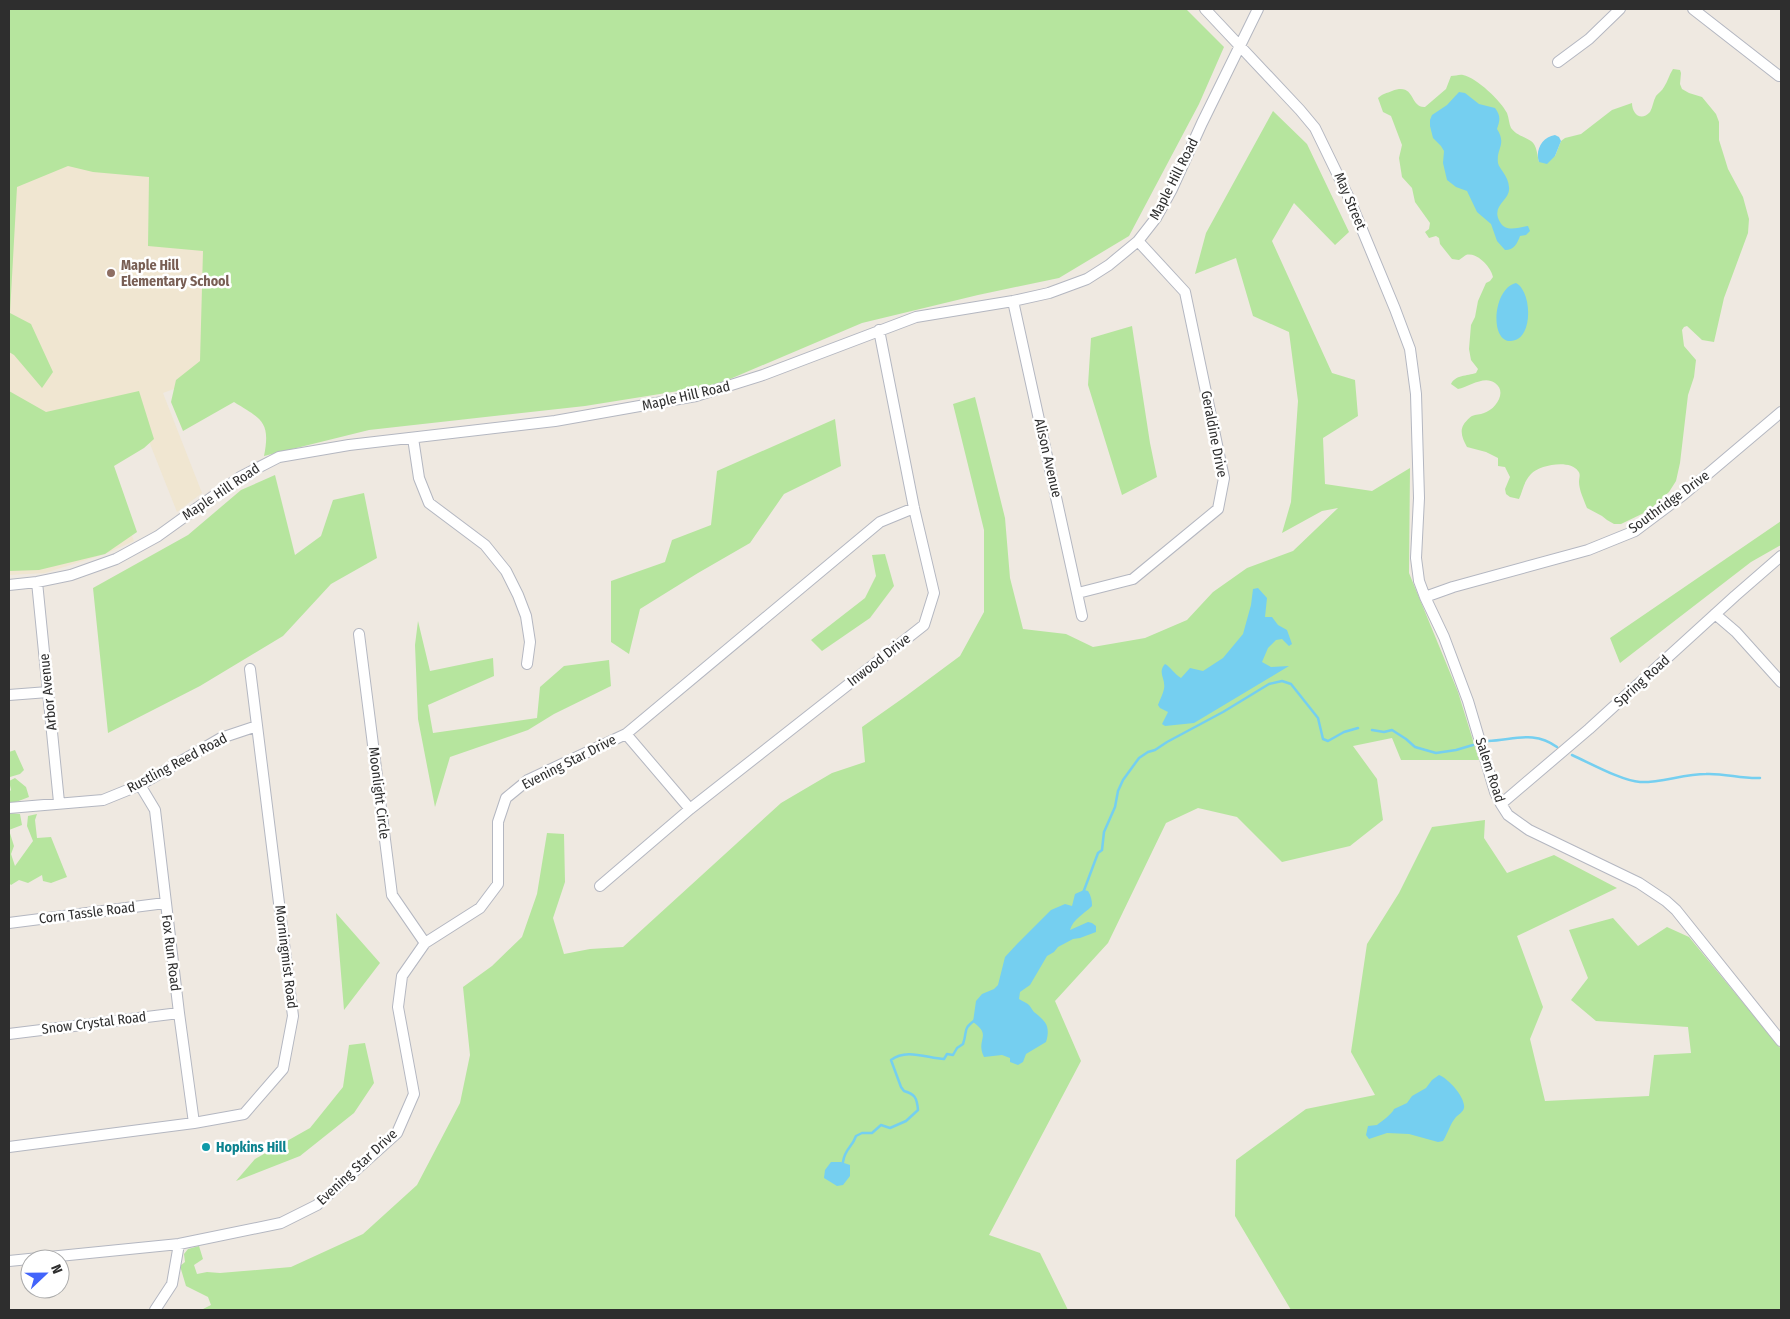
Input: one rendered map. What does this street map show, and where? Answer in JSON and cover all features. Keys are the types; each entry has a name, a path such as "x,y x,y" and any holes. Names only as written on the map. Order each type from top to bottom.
{"street":[{"name":"May Street","path":"1205,9 1310,120 1330,157 1393,303 1410,349 1416,394 1417,432"},
{"name":"Maple Hill Road","path":"9,585 71,575 116,559 158,536 240,477 280,457 349,445 555,421 696,396 763,375 916,317 1049,293 1087,279 1109,265 1138,242 1156,218 1172,189 1258,9"},
{"path":"1558,62 1589,39 1620,9"},
{"path":"1694,9 1778,76"},
{"name":"Geraldine Drive","path":"1078,593 1133,579 1218,508 1224,478 1184,292 1138,242"},
{"name":"Alison Avenue","path":"1013,301 1082,616"},
{"name":"Inwood Drive","path":"600,886 690,809 924,625 934,593 914,508 879,330"},
{"name":"Southridge Drive","path":"1425,597 1588,550 1635,531 1684,495 1781,412"},
{"name":"Salem Road","path":"1417,432 1419,498 1416,558 1419,581 1444,637 1468,702 1500,804 1508,815 1529,830 1639,883 1666,901 1676,910 1781,1042"},
{"path":"413,438 419,478 429,503 485,545 506,571 526,616 530,642 527,664"},
{"name":"Evening Star Drive","path":"9,1261 179,1244 281,1223 316,1205 397,1134 414,1094 398,1006 402,976 425,943 480,908 498,884 498,822 506,798 528,780 626,734 880,522 914,508"},
{"name":"Spring Road","path":"1500,804 1589,729 1781,556"},
{"name":"Arbor Avenue","path":"37,582 59,802"},
{"path":"1715,614 1736,632 1781,682"},
{"name":"Moonlight Circle","path":"359,634 392,895 425,943"},
{"name":"Morningmist Road","path":"9,1147 194,1123 244,1114 283,1069 293,1016 250,669"},
{"path":"9,695 48,692"},
{"name":"Rustling Reed Road","path":"9,808 59,802 103,800 140,785 221,738 257,726"},
{"path":"626,734 690,809"},
{"name":"Fox Run Road","path":"140,785 154,810 194,1123"},
{"name":"Corn Tassle Road","path":"9,923 165,903"},
{"name":"Snow Crystal Road","path":"9,1034 179,1013"},
{"path":"155,1310 172,1284 179,1244"}],"shaded area":[{"name":"Maple Hill Elementary School","path":"9,9 194,179 233,367 163,393 202,493 177,512 133,401 87,417 134,541 105,554 45,573 9,575"}],"green space":[{"path":"9,9 1186,9 1224,47 1199,104 1129,236 1059,278 862,323 716,385 585,406 369,430 264,456 266,435 262,422 234,402 183,431 171,402 176,380 200,361 203,251 148,246 149,177 93,172 68,166 17,187 10,313 31,324 53,372 42,388 14,355 9,352"},
{"path":"1673,69 1680,70 1682,89 1702,97 1716,114 1719,122 1719,140 1728,169 1743,197 1749,219 1748,233 1724,298 1714,342 1702,340 1687,326 1682,330 1684,346 1696,360 1694,377 1688,395 1676,481 1669,492 1648,511 1621,524 1614,524 1587,508 1580,488 1579,473 1574,467 1562,464 1547,466 1535,471 1527,480 1519,499 1506,494 1505,489 1510,477 1505,467 1498,466 1498,458 1486,452 1467,447 1462,433 1464,424 1472,416 1482,414 1496,405 1500,396 1499,387 1491,381 1481,381 1458,389 1451,384 1458,377 1476,373 1478,369 1471,360 1469,349 1471,325 1475,317 1478,301 1486,283 1493,277 1492,273 1475,256 1466,255 1459,260 1452,259 1440,244 1439,238 1436,236 1429,238 1425,232 1429,229 1430,223 1415,202 1412,188 1402,177 1399,158 1402,145 1391,116 1383,112 1378,98 1400,89 1409,92 1416,104 1425,107 1446,89 1451,76 1462,75 1469,77 1500,102 1507,113 1513,131 1533,143 1539,162 1555,156 1561,141 1565,138 1581,134 1612,110 1632,103 1635,113 1640,116 1647,115 1656,96 1663,88"},
{"path":"1273,111 1307,144 1349,232 1335,245 1294,203 1272,241 1332,373 1355,380 1358,416 1323,438 1325,484 1372,491 1410,468 1409,573 1458,692 1479,760 1401,760 1392,738 1353,746 1377,779 1383,820 1350,846 1282,862 1237,817 1198,808 1166,823 1108,943 1055,1001 1081,1061 989,1235 1040,1253 1068,1310 201,1310 211,1305 208,1297 186,1286 180,1266 185,1262 184,1254 188,1249 199,1246 203,1259 194,1265 197,1274 291,1267 363,1234 417,1185 460,1103 470,1055 463,987 492,966 522,937 537,894 547,833 564,834 565,882 553,918 564,954 590,949 623,947 781,803 832,773 865,762 862,727 960,656 984,612 984,530 953,404 975,397 1005,518 1010,578 1023,629 1066,634 1093,647 1145,638 1187,620 1213,592 1247,568 1293,551 1338,508 1322,511 1282,533 1291,502 1298,401 1289,332 1253,316 1236,258 1195,274 1206,233"},
{"path":"1132,326 1157,477 1122,495 1088,385 1091,338"},
{"path":"9,391 46,412 139,391 154,439 144,448 114,466 137,532 105,554 39,570 9,571"},
{"path":"835,419 841,466 784,494 750,543 640,609 629,654 611,642 611,581 665,562 672,540 711,525 717,471"},
{"path":"275,475 295,555 321,536 333,500 364,493 377,558 331,584 283,636 200,686 108,733 93,588 188,535 241,490"},
{"path":"1781,521 1781,545 1751,562 1620,663 1610,638"},
{"path":"885,554 894,586 870,618 822,651 811,640 865,598 876,576 872,555"},
{"path":"418,621 430,671 493,658 494,676 428,705 433,733 537,718 540,687 564,666 609,660 611,686 554,714 528,730 450,757 435,807 418,719 415,645"},
{"path":"15,750 24,770 20,774 10,777 9,752"},
{"path":"15,778 26,787 29,797 16,802 9,802 9,792 11,790 9,781"},
{"path":"9,813 20,814 22,825 9,830"},
{"path":"37,814 35,820 37,838 51,837 67,877 51,883 43,881 42,875 28,883 19,880 11,885 9,883 9,830 14,846 11,854 15,866 33,841 27,826 28,816"},
{"path":"1485,820 1484,838 1507,873 1554,855 1617,888 1517,936 1543,1007 1530,1039 1545,1101 1649,1096 1654,1055 1691,1053 1688,1027 1596,1021 1571,1000 1588,978 1569,930 1613,918 1638,946 1667,927 1689,937 1781,1049 1781,1310 1291,1310 1235,1216 1236,1160 1306,1109 1375,1095 1351,1052 1367,944 1399,893 1432,827"},
{"path":"336,913 380,963 344,1010"},
{"path":"365,1043 374,1083 354,1113 300,1156 236,1181 255,1159 310,1128 343,1087 349,1045"}],"water":[{"path":"1459,92 1465,93 1479,104 1495,108 1499,116 1497,129 1500,134 1501,143 1498,163 1507,179 1509,192 1497,211 1498,216 1500,222 1506,227 1528,226 1530,231 1526,235 1520,236 1511,249 1505,250 1497,241 1491,224 1477,212 1467,191 1456,187 1447,180 1443,163 1444,151 1433,138 1430,126 1432,115 1447,105"},
{"path":"1555,135 1561,141 1555,156 1547,164 1539,162 1538,153 1543,141"},
{"path":"1516,283 1525,295 1528,315 1524,333 1518,339 1511,341 1504,339 1499,333 1497,314 1502,294 1508,287"},
{"path":"1258,588 1267,598 1265,617 1272,617 1278,625 1287,630 1292,644 1289,646 1282,639 1276,640 1268,648 1262,662 1271,667 1289,666 1194,723 1165,726 1162,724 1168,712 1158,705 1164,689 1162,670 1165,664 1181,678 1190,668 1203,671 1223,658 1243,634 1251,605 1253,589"},
{"path":"1084,890 1089,893 1092,906 1076,920 1070,930 1088,922 1096,926 1096,932 1073,939 1058,947 1047,956 1030,985 1020,992 1019,999 1029,1005 1046,1024 1048,1031 1046,1042 1026,1054 1023,1062 1018,1065 1010,1062 1010,1058 1002,1055 984,1057 981,1046 983,1034 973,1022 976,1001 982,994 994,989 998,985 1005,957 1017,944 1051,910 1065,904 1072,906 1075,894"},
{"path":"1439,1075 1456,1089 1464,1104 1462,1112 1454,1120 1443,1141 1438,1142 1409,1134 1387,1133 1369,1139 1366,1135 1368,1126 1377,1125 1394,1109 1407,1103 1412,1096 1426,1088"},
{"path":"831,1162 841,1162 850,1165 850,1176 843,1185 837,1186 824,1178 825,1170"}],"waterway":[{"path":"1083,893 1098,853 1102,850 1104,832 1115,807 1118,791 1123,780 1139,758 1148,752 1155,750 1223,712 1269,684 1282,681 1291,684 1318,718 1323,739 1328,741 1344,732 1358,728"},
{"path":"1372,730 1384,732 1392,730 1415,747 1436,753 1473,745"},
{"path":"1488,741 1532,737 1557,747"},
{"path":"1572,755 1615,775 1640,782 1706,774 1760,778"},
{"path":"843,1162 845,1154 856,1136 862,1133 872,1133 881,1125 890,1128 906,1121 918,1110 915,1097 904,1091 901,1087 891,1060 897,1056 910,1054 944,1059 947,1054 953,1055 957,1048 963,1044 967,1028 975,1020"}],"place":[{"name":"Maple Hill Elementary School","path":"111,273"},
{"name":"Hopkins Hill","path":"206,1147"}]}
